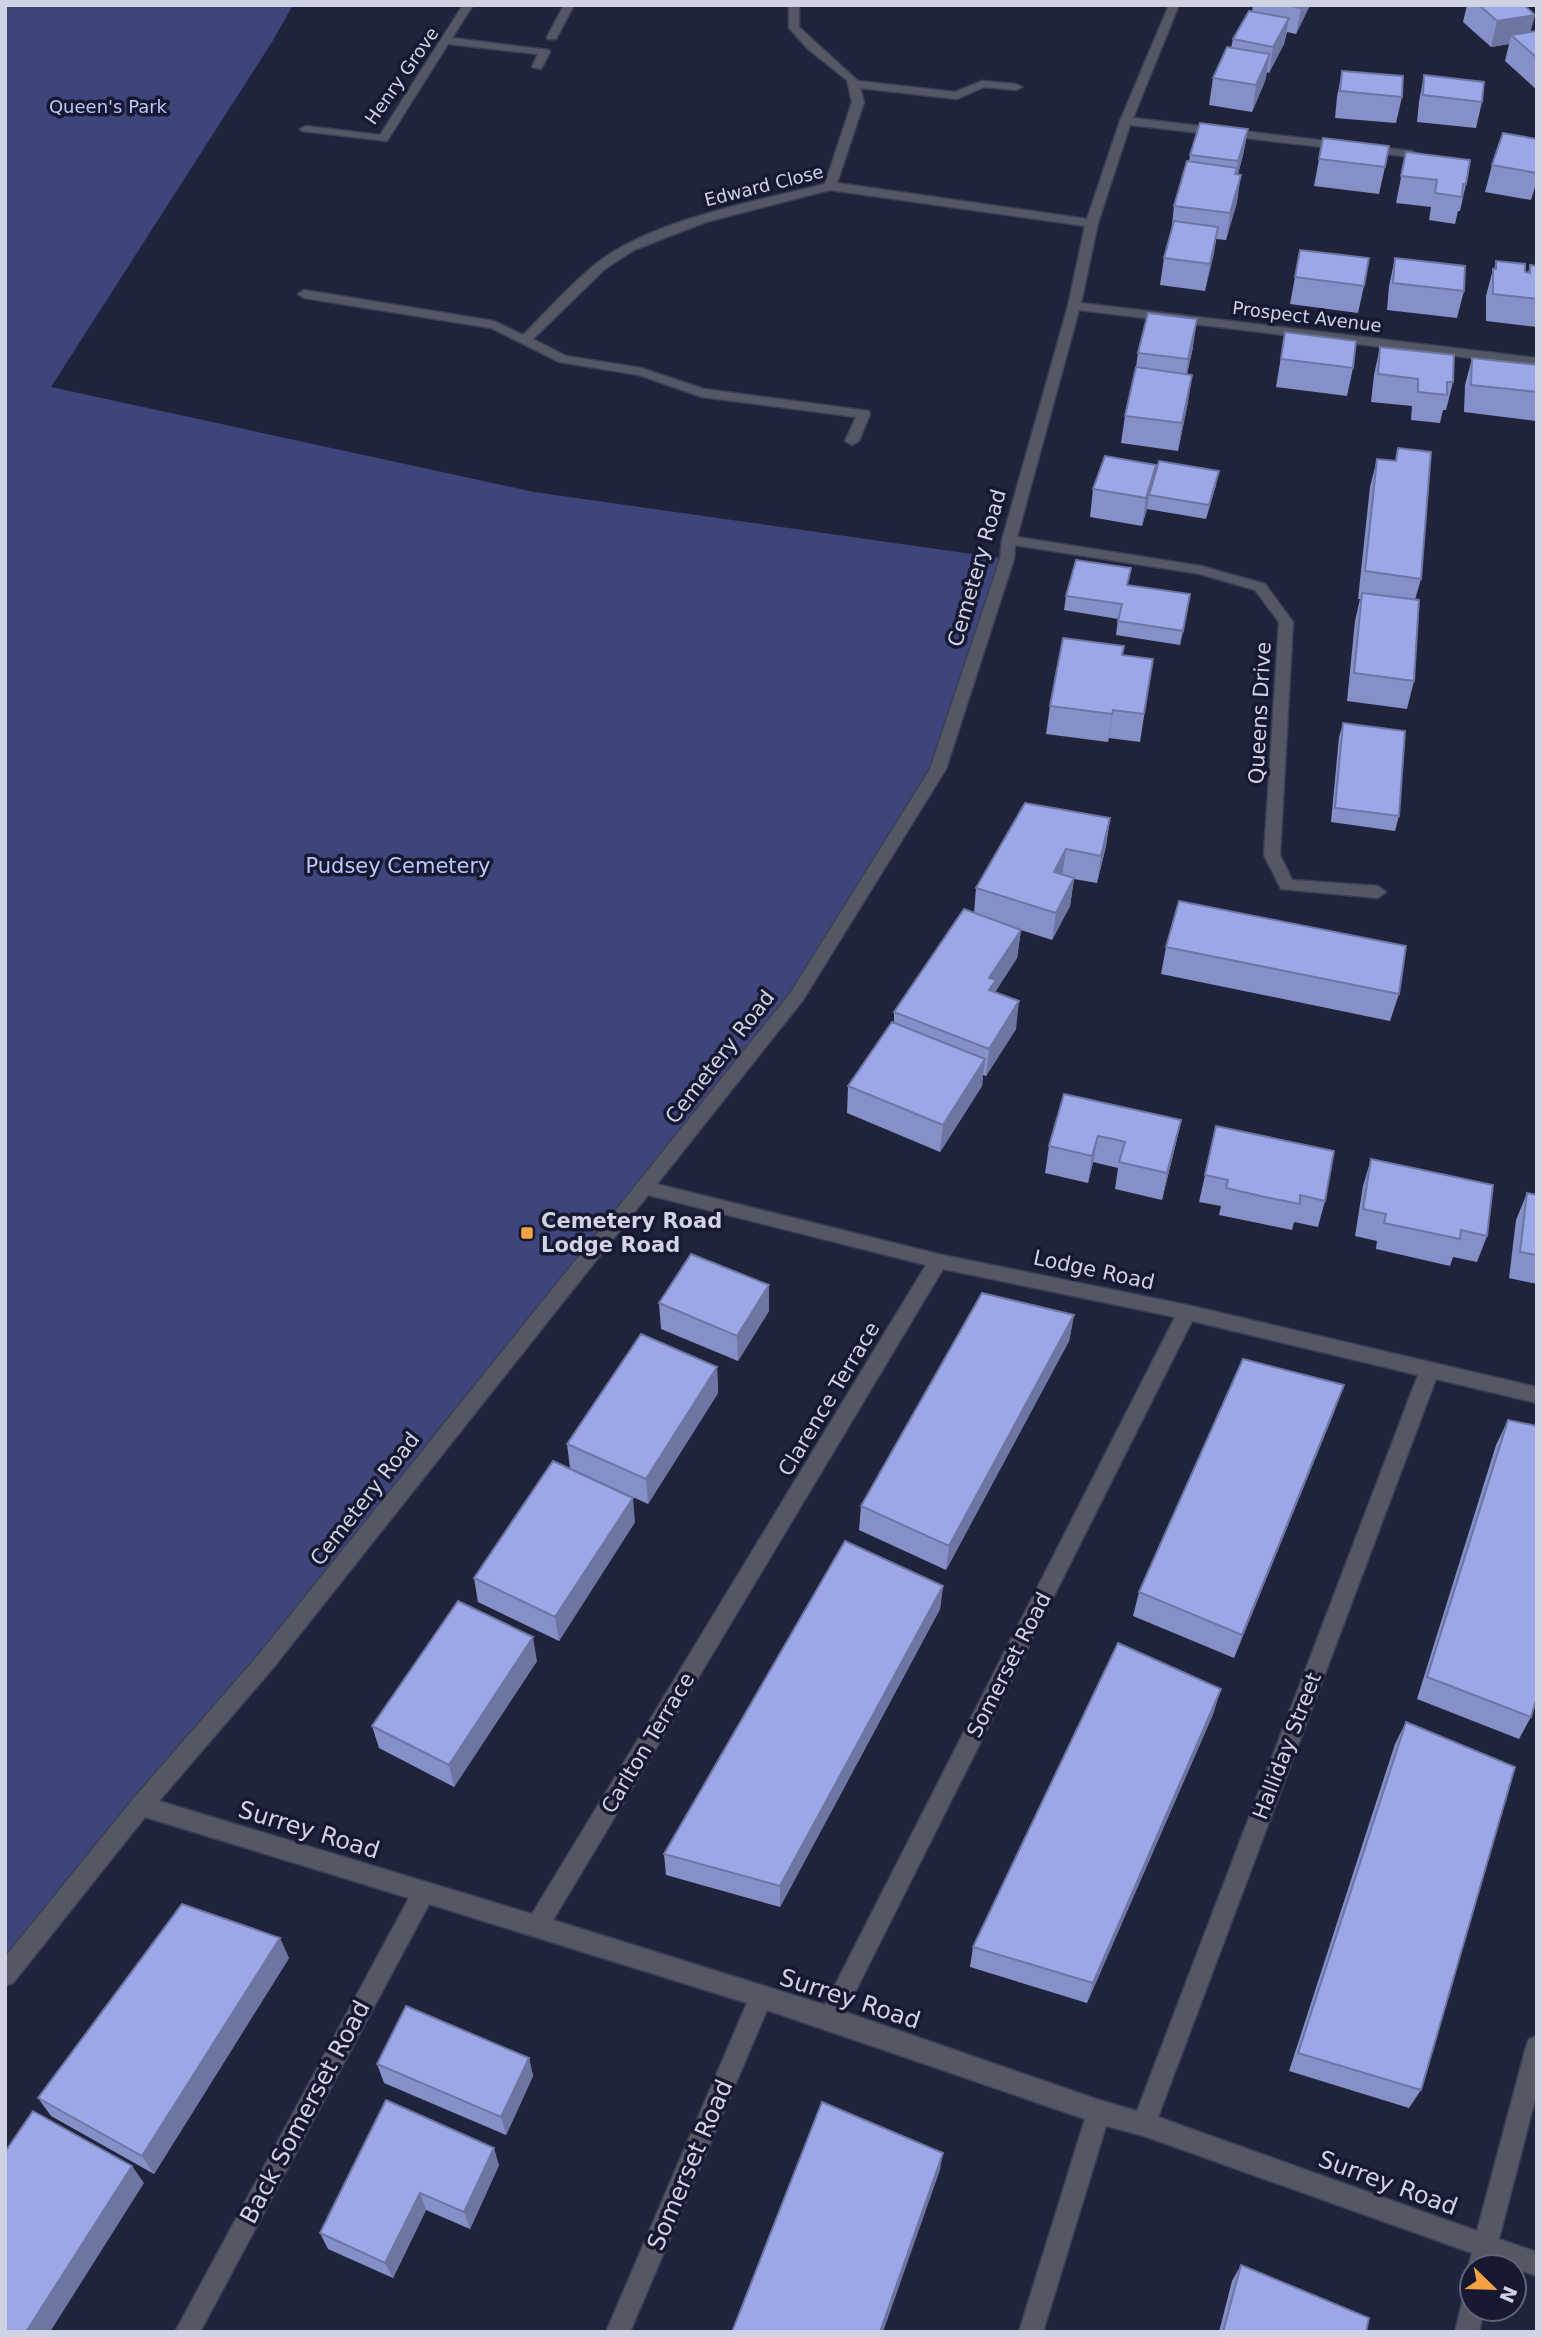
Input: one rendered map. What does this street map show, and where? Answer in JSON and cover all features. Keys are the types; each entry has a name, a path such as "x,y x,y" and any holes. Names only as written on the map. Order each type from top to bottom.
{"street":[{"name":"Henry Grove","path":"306,130 383,139 468,5"},
{"path":"552,37 569,5"},
{"path":"794,5 794,28 812,47 852,79 858,102 830,186"},
{"name":"Cemetery Road","path":"5,1975 141,1807 266,1661 797,996 937,769 1007,559 1009,540 1074,306 1092,223 1126,121 1174,5"},
{"path":"447,41 545,52 537,67"},
{"path":"853,84 957,96 982,84 1016,87"},
{"path":"1126,121 1412,154"},
{"name":"Edward Close","path":"525,340 601,266 630,247 702,219 830,186 1092,223"},
{"path":"304,294 494,325 564,359 641,372 702,393 864,414 852,441"},
{"name":"Prospect Avenue","path":"1074,306 1537,362"},
{"name":"Queens Drive","path":"1009,540 1201,570 1260,587 1286,622 1272,855 1287,885 1378,892"},
{"name":"Lodge Road","path":"642,1187 938,1261 1187,1312 1537,1395"},
{"name":"Clarence Terrace","path":"759,1560 938,1261"},
{"name":"Somerset Road","path":"830,2018 1187,1312"},
{"name":"Halliday Street","path":"1144,2124 1430,1369"},
{"name":"Carlton Terrace","path":"537,1926 759,1560"},
{"name":"Surrey Road","path":"141,1807 537,1926 830,2018 1099,2112 1144,2124 1474,2253"},
{"name":"Back Somerset Road","path":"187,2332 423,1892"},
{"name":"Somerset Road","path":"618,2332 761,1998"},
{"path":"1483,2253 1537,2047"},
{"path":"1031,2332 1099,2112"}],"green space":[{"name":"Pudsey Cemetery","path":"5,5 293,5 51,387 534,492 1007,559 938,769 797,996 5,1975"}],"building":[{"path":"1479,5 1524,5 1535,15 1497,21"},
{"path":"1249,11 1289,18 1273,47 1233,39"},
{"path":"1537,31 1537,58 1511,35"},
{"path":"1227,47 1270,54 1256,85 1213,78"},
{"path":"1342,71 1403,76 1402,97 1340,91"},
{"path":"1424,75 1484,82 1482,102 1423,95"},
{"path":"1200,123 1248,129 1238,161 1190,155"},
{"path":"1503,133 1537,139 1537,173 1492,165"},
{"path":"1323,138 1389,146 1385,167 1319,159"},
{"path":"1406,152 1470,160 1462,197 1435,193 1437,180 1401,176"},
{"path":"1187,161 1237,168 1235,174 1241,175 1230,213 1174,206"},
{"path":"1174,221 1218,227 1210,264 1164,258"},
{"path":"1300,250 1369,258 1364,286 1295,277"},
{"path":"1395,258 1465,266 1464,291 1393,283"},
{"path":"1496,261 1525,264 1525,272 1530,273 1530,265 1537,266 1537,299 1493,294 1493,269 1496,269"},
{"path":"1148,313 1197,319 1188,359 1138,353"},
{"path":"1285,332 1356,341 1353,368 1281,359"},
{"path":"1380,347 1454,355 1453,382 1447,382 1447,395 1418,392 1418,379 1378,374"},
{"path":"1472,358 1537,365 1537,392 1471,385"},
{"path":"1136,367 1192,375 1182,423 1125,416"},
{"path":"1398,448 1431,452 1421,579 1365,571 1377,459 1396,461"},
{"path":"1105,456 1156,465 1146,498 1093,489"},
{"path":"1159,461 1219,471 1209,505 1149,495"},
{"path":"1076,560 1131,568 1127,585 1190,594 1183,631 1118,621 1122,604 1066,596"},
{"path":"1362,593 1419,600 1414,681 1354,673"},
{"path":"1063,638 1124,646 1122,655 1153,659 1144,714 1113,710 1112,714 1050,706"},
{"path":"1343,723 1405,731 1399,816 1335,808"},
{"path":"1025,803 1110,818 1101,856 1066,849 1054,872 1074,878 1056,913 976,888"},
{"path":"1179,901 1406,946 1399,994 1166,947"},
{"path":"964,909 1021,930 989,978 996,980 989,990 1019,1001 989,1049 894,1012"},
{"path":"892,1022 985,1059 943,1125 848,1086"},
{"path":"1064,1094 1181,1120 1167,1173 1119,1162 1125,1142 1113,1139 1098,1136 1092,1156 1049,1146"},
{"path":"1216,1126 1334,1151 1325,1201 1300,1195 1300,1204 1265,1197 1226,1188 1228,1180 1205,1175"},
{"path":"1371,1159 1493,1185 1487,1236 1461,1230 1460,1239 1384,1223 1386,1214 1363,1209"},
{"path":"1527,1193 1537,1195 1537,1255 1520,1252"},
{"path":"691,1254 769,1285 737,1336 659,1303"},
{"path":"982,1293 1074,1315 949,1546 861,1506"},
{"path":"641,1334 717,1367 646,1479 567,1444"},
{"path":"1243,1359 1344,1385 1242,1635 1139,1592"},
{"path":"1508,1420 1537,1426 1537,1697 1531,1717 1427,1677"},
{"path":"553,1461 633,1498 555,1617 474,1578"},
{"path":"845,1541 943,1586 780,1886 664,1854"},
{"path":"458,1601 533,1637 449,1765 372,1726"},
{"path":"1118,1643 1221,1689 1093,1983 973,1947"},
{"path":"1406,1722 1515,1767 1421,2090 1298,2053"},
{"path":"182,1904 280,1938 142,2156 38,2098"},
{"path":"406,2006 529,2058 501,2117 377,2064"},
{"path":"386,2100 494,2148 464,2212 420,2193 385,2263 320,2233"},
{"path":"822,2102 943,2153 880,2332 732,2332"},
{"path":"33,2111 132,2166 26,2332 5,2332 5,2152"},
{"path":"1241,2265 1369,2318 1366,2332 1223,2332"}],"place":[{"name":"Cemetery Road Lodge Road","path":"527,1233"}],"park label":[{"name":"Queen's Park","path":"108,107"}]}
